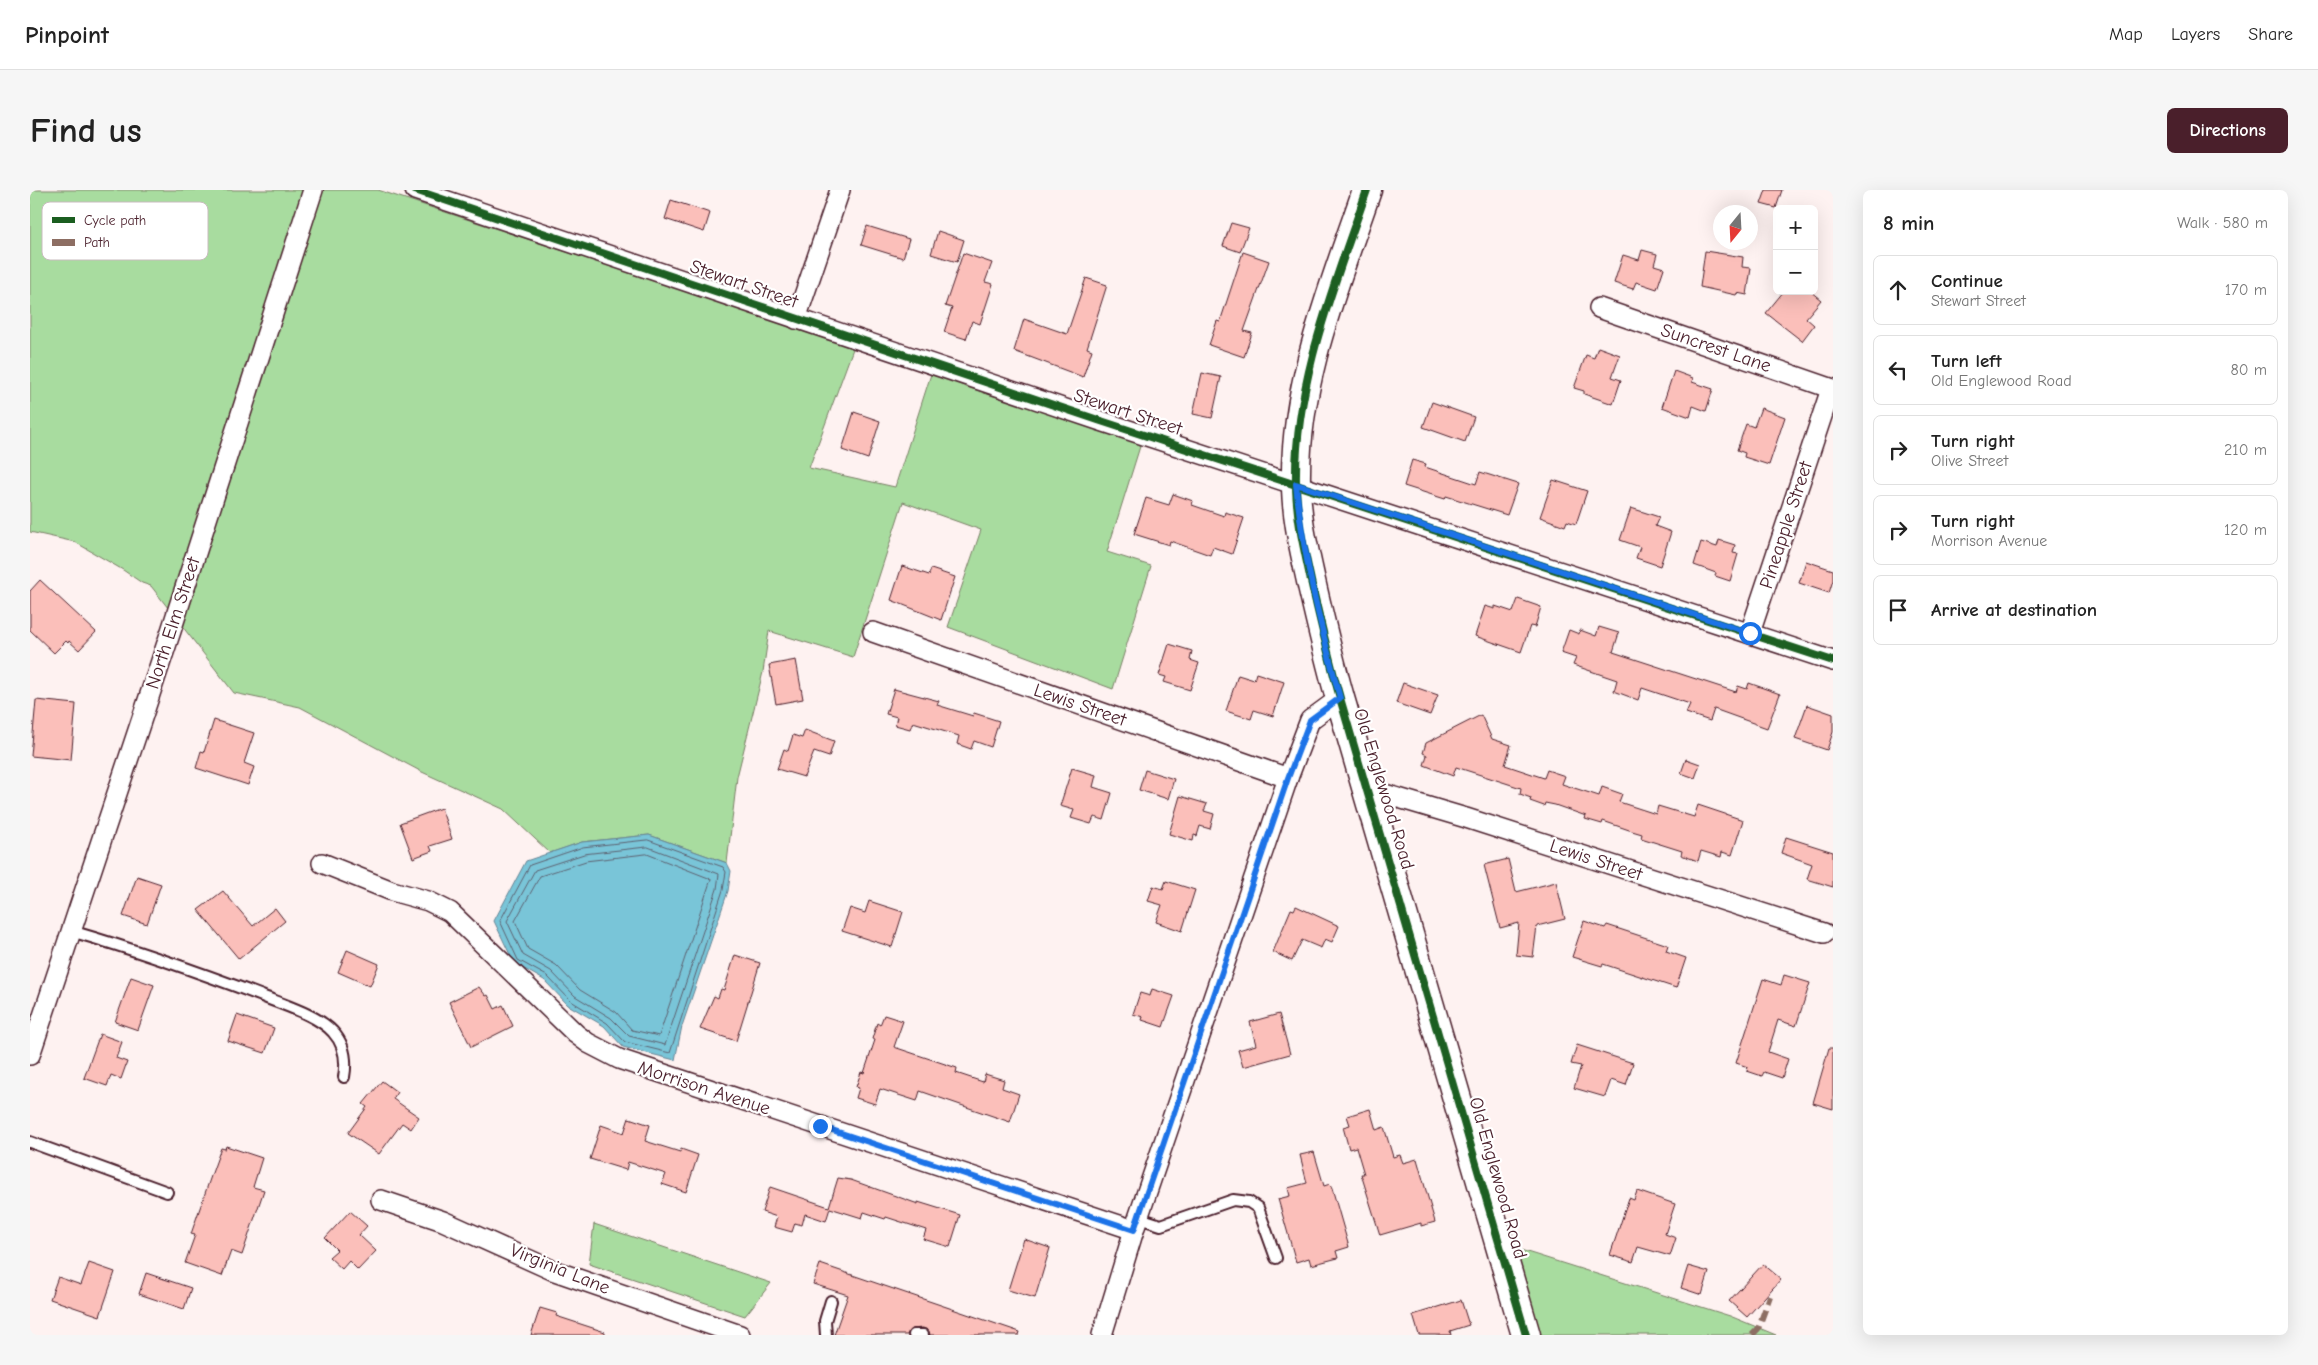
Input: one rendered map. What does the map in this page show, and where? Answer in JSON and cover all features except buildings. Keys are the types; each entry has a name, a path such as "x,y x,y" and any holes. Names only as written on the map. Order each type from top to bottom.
{"street":[{"name":"North Elm Street","path":"30,1055 174,621 313,190"},
{"name":"Stewart Street","path":"415,190 1833,661"},
{"path":"796,318 840,190"},
{"name":"Old Englewood Road","path":"1367,190 1317,338 1307,382 1298,440 1296,484 1301,534 1326,646 1340,698 1368,788 1526,1335"},
{"name":"Suncrest Lane","path":"1599,308 1832,389"},
{"name":"Pineapple Street","path":"1750,633 1832,389"},
{"name":"Lewis Street","path":"873,632 1288,778"},
{"path":"1102,1335 1137,1224 1288,778 1310,720 1340,698"},
{"name":"Lewis Street","path":"1368,788 1824,933"},
{"name":"Morrison Avenue","path":"322,863 392,891 428,901 450,912 576,1034 588,1043 619,1059 1137,1224"},
{"name":"Virginia Lane","path":"381,1200 443,1221 552,1270 740,1335"}],"lane":[{"path":"71,931 143,952 214,978 322,1022 333,1032 344,1048 346,1062 344,1078"},
{"path":"30,1142 166,1192"},
{"path":"1137,1224 1161,1224 1233,1200 1250,1202 1258,1208 1276,1258"},
{"path":"826,1335 824,1321 831,1301"},
{"path":"914,1335 923,1335"}],"green space":[{"path":"30,190 378,190 854,346 809,468 895,487 932,371 1142,440 1107,552 1151,566 1113,689 948,627 981,530 903,502 853,657 769,631 763,672 737,777 727,863 649,835 582,842 550,853 503,809 422,772 300,707 234,693 151,586 142,583 75,542 30,532"},
{"path":"594,1224 771,1283 745,1316 589,1264"},
{"path":"1511,1247 1730,1316 1776,1335 1537,1335"}],"water":[{"path":"649,835 727,863 731,871 728,891 682,1026 675,1060 623,1047 604,1026 568,1005 544,980 514,963 494,921 526,861 582,842"}],"marked path":[{"path":"1752,1335 1758,1329 1770,1296"}],"cycle path":[{"path":"415,190 1098,420 1833,661"},
{"path":"1367,190 1330,297 1309,371 1297,445 1296,495 1299,520 1311,581 1340,698 1526,1335"}],"route":[{"path":"820,1126 1134,1230 1288,778 1310,720 1340,698 1326,646 1301,534 1296,484 1750,633"}]}
